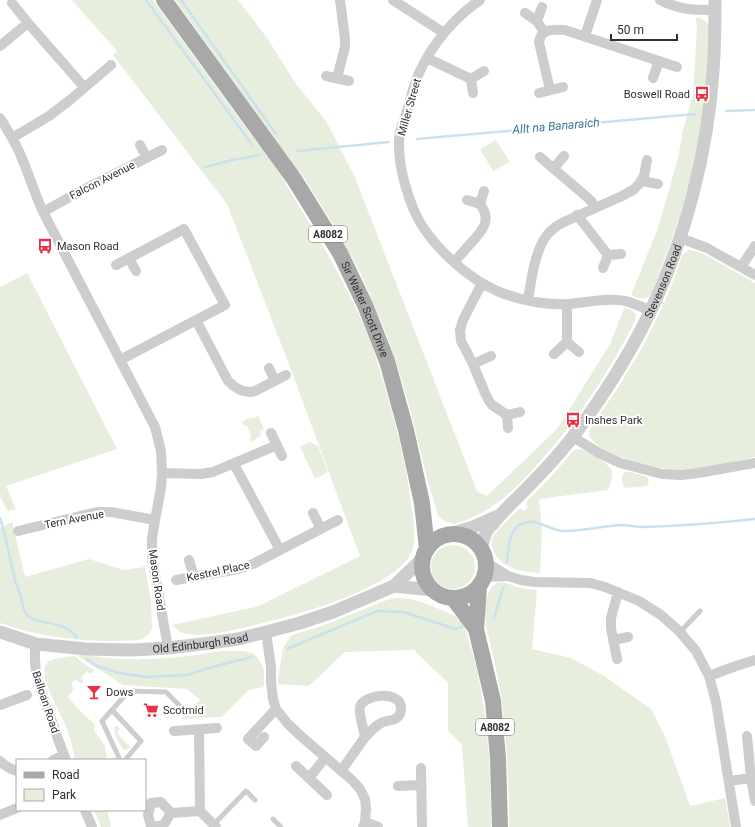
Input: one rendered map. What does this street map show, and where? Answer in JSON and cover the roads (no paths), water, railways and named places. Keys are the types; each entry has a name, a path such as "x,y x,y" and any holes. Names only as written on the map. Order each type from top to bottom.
{"main road":[{"name":"Sir Walter Scott Drive","path":"164,0 294,179 340,253 365,305 387,361 406,430 422,503 424,554"},
{"name":"Sir Walter Scott Drive","path":"422,503 434,523 448,534"},
{"path":"424,554 430,544 439,537 448,534 463,534 473,539 483,569 470,594 464,597 453,598 442,596 432,590"},
{"name":"A8082","path":"424,554 423,575 432,590"},
{"name":"A8082","path":"483,569 476,629 493,701 498,758 500,827"},
{"name":"A8082","path":"453,598 476,629"}],"street":[{"path":"337,78 345,47 340,0"},
{"path":"393,0 444,33"},
{"name":"Miller Street","path":"480,0 457,19 444,33 427,58 420,70 413,89 401,130 398,145 402,172 409,198 421,223 436,245 454,262 467,273 496,290 547,304 567,304 613,300 624,301 651,311"},
{"path":"585,36 597,0"},
{"path":"660,0 671,6 688,9 715,5"},
{"path":"12,3 84,87"},
{"name":"Stevenson Road","path":"483,569 487,531 500,515 547,467 573,437 614,378 651,311 680,238 696,181 708,122 713,71 715,5"},
{"path":"536,21 542,7"},
{"path":"525,13 536,21 544,32"},
{"path":"0,46 28,23"},
{"path":"550,90 539,42 540,36 544,32 552,30 565,30 677,67"},
{"path":"427,58 471,78"},
{"path":"653,78 659,61"},
{"path":"12,138 49,116 111,65"},
{"path":"471,78 484,71"},
{"path":"326,76 349,82"},
{"path":"471,78 473,93"},
{"path":"539,94 550,90 563,88"},
{"name":"Mason Road","path":"0,118 21,156 43,212 154,427 161,451 162,473 161,488 152,539 152,557 168,648"},
{"path":"140,145 147,158"},
{"name":"Falcon Avenue","path":"43,212 162,150"},
{"path":"554,168 564,156"},
{"path":"540,157 588,198 595,208"},
{"path":"528,300 536,260 541,244 547,235 564,222 633,190 644,176 647,160"},
{"path":"641,180 658,184"},
{"path":"480,204 484,191"},
{"path":"454,262 481,232 486,224 486,214 480,204 467,200"},
{"path":"578,215 608,255"},
{"path":"116,265 184,230 228,304 120,360"},
{"path":"680,238 707,248 755,275"},
{"path":"741,267 755,246"},
{"path":"608,255 621,254"},
{"path":"603,268 608,255"},
{"path":"129,258 136,271"},
{"path":"482,283 463,320 460,330 461,341 473,364 484,393 492,405 507,415 520,412"},
{"path":"554,354 567,342 567,304"},
{"path":"196,320 228,381 233,387 251,392 286,375"},
{"path":"567,342 579,352"},
{"path":"473,364 491,356"},
{"path":"269,368 275,381"},
{"path":"507,415 508,428"},
{"path":"271,433 282,456"},
{"path":"573,437 599,453 620,463 662,474 698,473 755,463"},
{"path":"162,473 202,474 213,472 234,464 276,444"},
{"path":"234,464 280,550"},
{"name":"Tern Avenue","path":"18,531 98,512 111,512 155,520"},
{"path":"313,513 321,529"},
{"name":"Stevenson Road","path":"448,534 473,527 500,515"},
{"name":"Kestrel Place","path":"176,580 253,564 338,520"},
{"name":"Old Edinburgh Road","path":"0,632 36,644 86,648 132,650 168,648 217,642 266,632 333,612 394,586 424,554"},
{"path":"189,560 194,577"},
{"path":"483,569 508,576"},
{"path":"483,569 521,580 590,584 605,587 639,601 661,615 680,632 696,650 709,676 716,702 736,827"},
{"name":"Old Edinburgh Road","path":"394,586 432,590"},
{"path":"618,592 611,618 613,640 618,659"},
{"path":"266,632 271,667 272,693 276,709 302,738 342,771 360,789 365,799 366,809 364,824 378,827"},
{"path":"613,640 628,637"},
{"name":"Balloan Road","path":"36,644 34,664 39,685 65,758"},
{"path":"709,676 755,660"},
{"path":"0,705 27,695"},
{"path":"342,771 365,737 380,723 386,720 393,720 399,716 401,710 400,704 396,698 391,696 379,696 362,702 360,712 365,737"},
{"path":"264,737 256,746 248,739 276,709"},
{"path":"174,731 216,728"},
{"path":"199,729 200,811 215,826"},
{"path":"747,736 755,801"},
{"path":"309,778 326,758"},
{"path":"0,761 11,769 16,770"},
{"path":"296,766 327,795"},
{"path":"421,768 422,827"},
{"path":"729,781 751,778"},
{"path":"398,786 421,785"},
{"path":"0,815 16,808"},
{"path":"85,811 92,827"},
{"path":"171,813 200,811"}],"lane":[{"path":"680,632 700,611"},
{"path":"120,759 102,720 129,691 166,692 183,709"},
{"path":"112,710 142,742 126,759"},
{"path":"215,826 246,791 255,800"},
{"path":"273,819 281,827"}],"waterway":[{"path":"146,0 253,146"},
{"path":"181,0 276,134"},
{"name":"Allt na Banaraich","path":"726,111 755,110"},
{"name":"Allt na Banaraich","path":"417,139 695,114"},
{"name":"Allt na Banaraich","path":"297,151 389,142"},
{"name":"Allt na Banaraich","path":"205,167 260,155"},
{"path":"0,518 15,581 26,614 34,619 56,624 70,630 77,638"},
{"path":"507,562 510,540 514,530 521,524 527,522 539,523 555,530 567,531 622,525 657,527 755,519"},
{"path":"494,618 503,588"},
{"path":"287,649 377,611 403,612 456,629 462,627"},
{"path":"87,659 93,664 119,673 146,677 187,675 252,657"}],"place":[{"name":"Boswell Road","path":"702,94"},
{"name":"Mason Road","path":"45,246"},
{"name":"Inshes Park","path":"573,420"},
{"name":"Dows","path":"94,692"},
{"name":"Scotmid","path":"151,710"}]}
